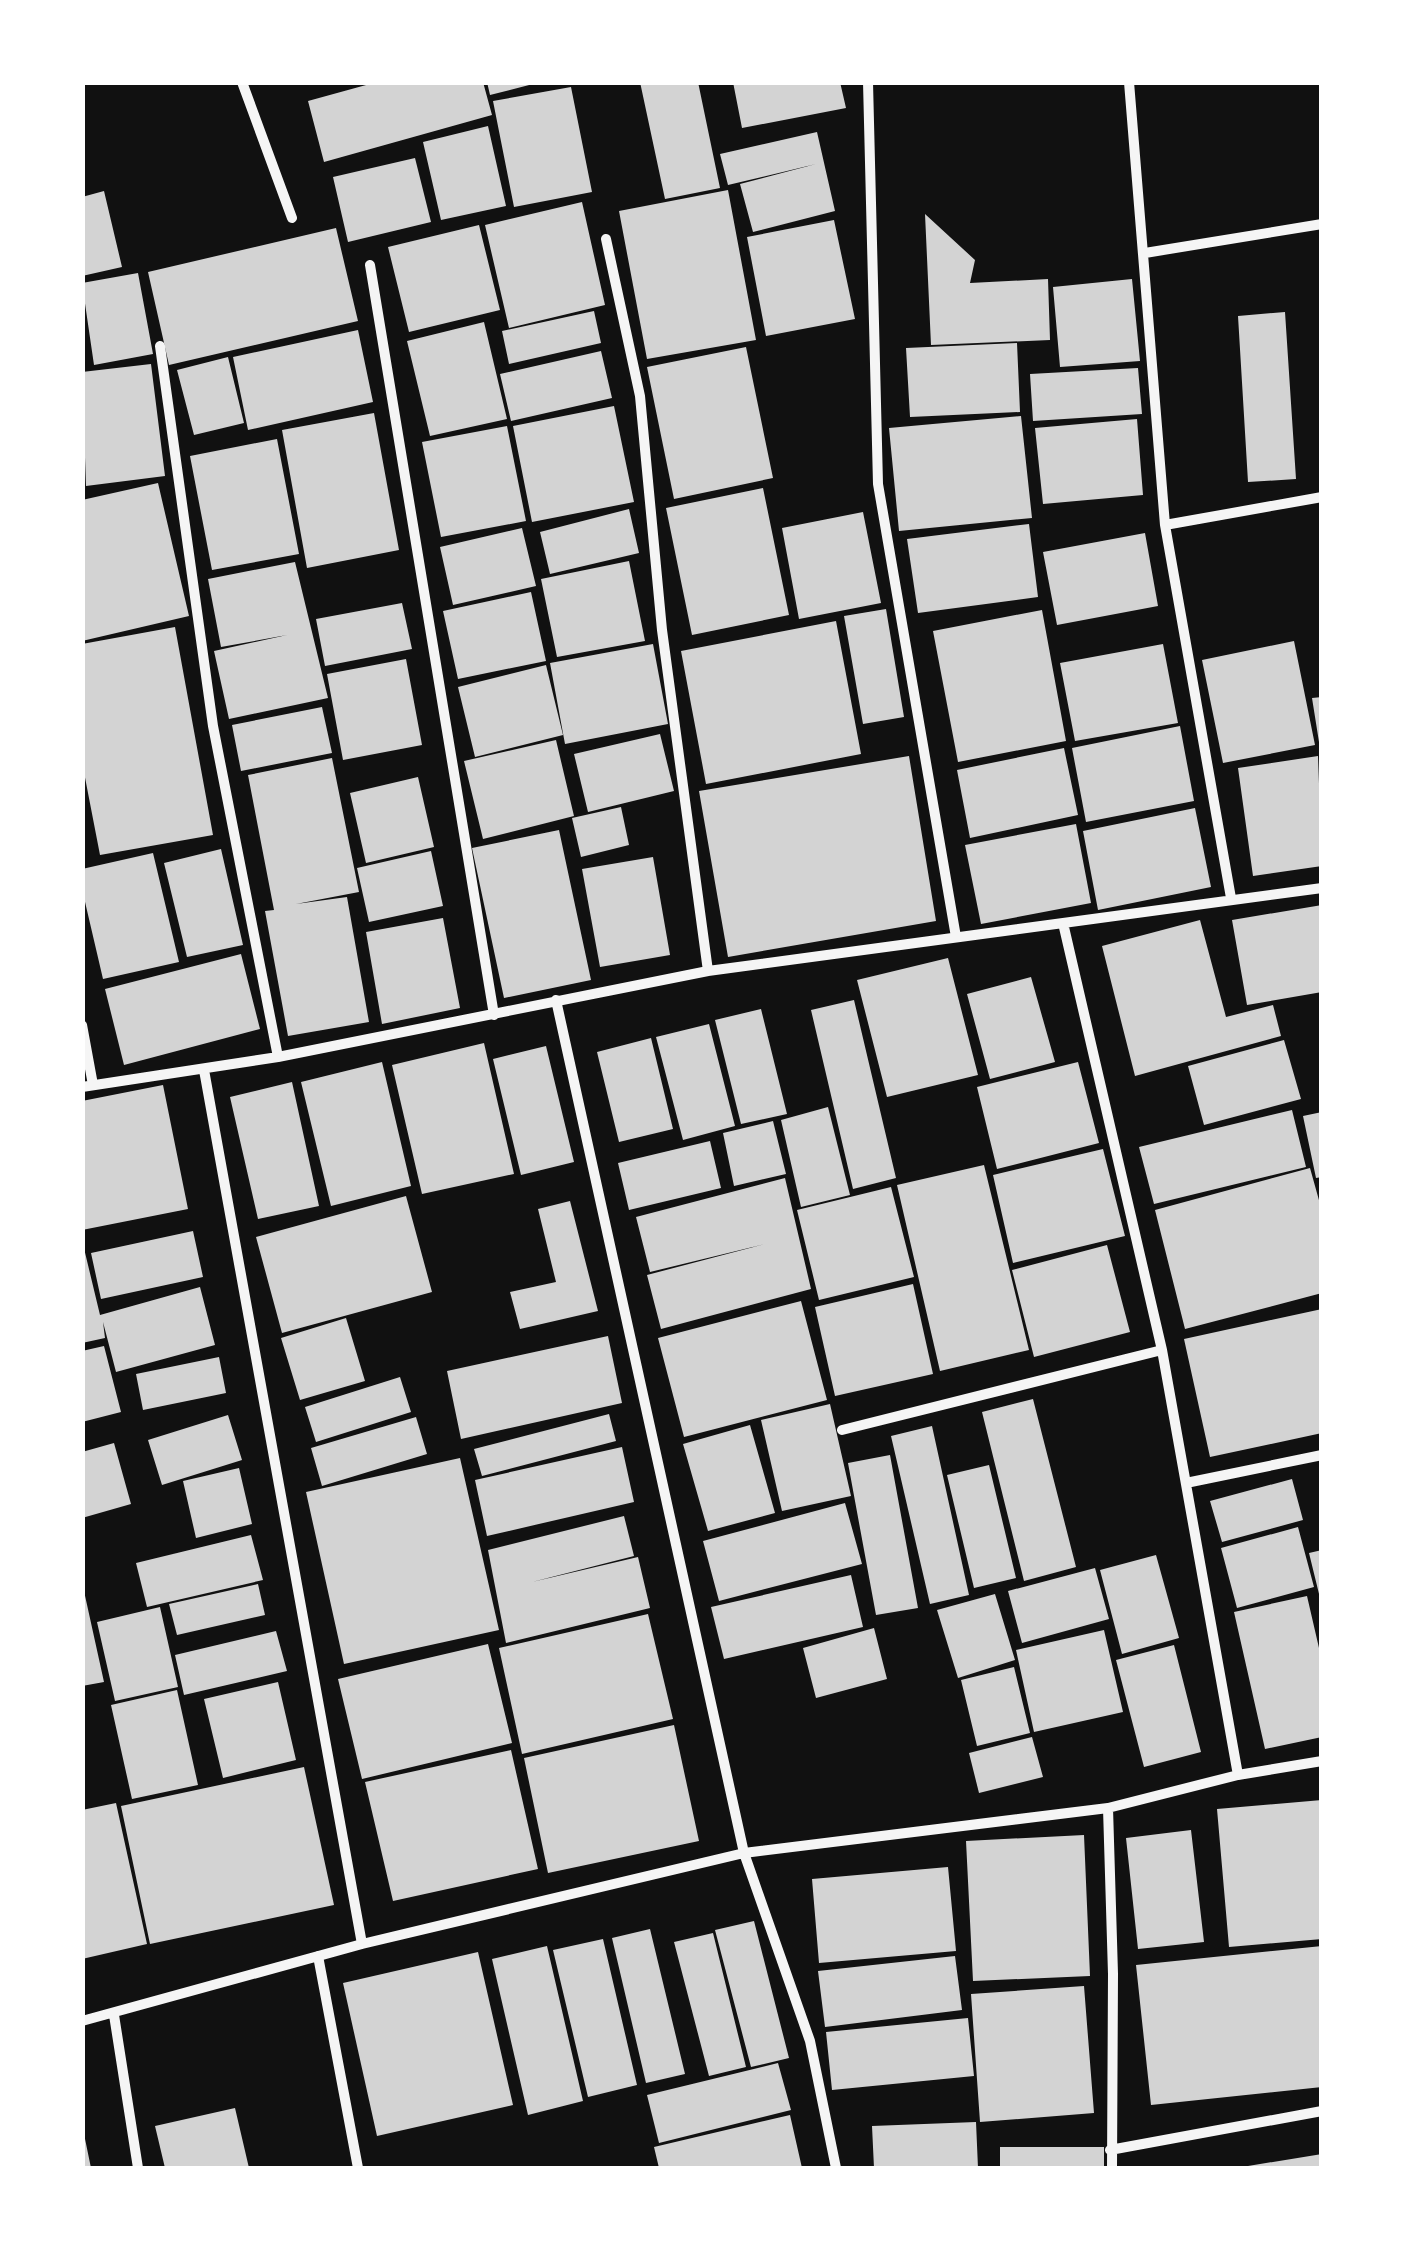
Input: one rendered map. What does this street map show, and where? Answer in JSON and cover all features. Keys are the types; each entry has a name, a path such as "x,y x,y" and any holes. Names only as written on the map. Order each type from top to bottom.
{"street":[{"path":"242,82 292,218"},
{"path":"868,82 878,484 956,937"},
{"path":"1129,82 1146,252 1165,526 1232,898"},
{"path":"1146,252 1322,224"},
{"path":"606,238 640,396 662,630 708,971"},
{"path":"370,264 494,1015"},
{"path":"160,346 214,726 278,1057"},
{"path":"1165,526 1322,497"},
{"path":"82,1025 88,1086 278,1057 708,971 1322,888"},
{"path":"1063,924 1162,1350 1238,1775"},
{"path":"556,1000 744,1854 810,2040 836,2168"},
{"path":"204,1070 362,1944"},
{"path":"842,1430 1162,1350"},
{"path":"1186,1484 1322,1456"},
{"path":"82,2021 362,1944 744,1854 1108,1808 1238,1775 1322,1761"},
{"path":"1108,1808 1113,1974 1112,2168"},
{"path":"318,1956 358,2168"},
{"path":"114,2015 138,2168"},
{"path":"1110,2150 1322,2110"}],"building":[{"path":"377,82 483,82 492,115 324,162 308,101"},
{"path":"487,82 533,82 533,84 490,95"},
{"path":"640,82 698,82 720,188 665,199"},
{"path":"733,82 840,82 846,108 742,128"},
{"path":"571,87 592,192 514,207 493,101"},
{"path":"488,126 506,206 441,220 423,142"},
{"path":"817,132 835,211 753,232 740,184 816,164 728,185 720,154"},
{"path":"415,158 431,222 348,242 333,177"},
{"path":"728,190 756,340 647,359 619,211"},
{"path":"104,191 122,267 82,276 82,197"},
{"path":"582,202 605,305 509,328 485,225"},
{"path":"925,214 975,260 970,283 1048,279 1050,340 931,345"},
{"path":"834,220 855,319 766,336 747,237"},
{"path":"479,225 500,310 409,332 388,247"},
{"path":"336,228 358,321 169,365 148,272"},
{"path":"138,273 153,354 94,365 82,283"},
{"path":"1132,279 1140,361 1060,367 1053,287"},
{"path":"594,311 601,343 509,364 502,331"},
{"path":"1285,312 1296,479 1248,482 1238,316"},
{"path":"484,322 507,419 430,436 407,341"},
{"path":"358,330 373,402 248,430 233,357"},
{"path":"1017,343 1020,412 910,417 906,348"},
{"path":"746,347 773,478 674,499 647,367"},
{"path":"601,351 612,398 511,421 500,374"},
{"path":"228,357 244,423 194,435 177,370"},
{"path":"151,364 165,476 86,486 82,372"},
{"path":"1138,368 1142,414 1033,421 1030,374"},
{"path":"614,406 634,502 532,522 513,426"},
{"path":"374,413 399,550 307,568 282,430"},
{"path":"1021,416 1032,518 899,531 889,428"},
{"path":"1137,419 1143,495 1043,504 1035,428"},
{"path":"507,426 526,521 441,537 422,442"},
{"path":"277,439 299,554 212,570 190,456"},
{"path":"158,483 189,616 82,641 82,500"},
{"path":"763,488 789,615 692,635 666,508"},
{"path":"629,509 639,553 550,574 540,532"},
{"path":"863,512 881,603 799,619 782,528"},
{"path":"1029,524 1038,597 918,613 907,539"},
{"path":"522,528 536,586 453,605 440,547"},
{"path":"1145,533 1158,606 1057,625 1043,552"},
{"path":"629,561 645,641 557,657 541,579"},
{"path":"295,562 328,698 229,719 214,651 287,635 221,647 208,579"},
{"path":"531,592 546,661 458,679 443,611"},
{"path":"402,603 412,649 325,666 316,619"},
{"path":"886,609 904,717 863,724 844,616"},
{"path":"1042,610 1066,741 958,762 933,631"},
{"path":"836,621 861,754 706,784 681,651"},
{"path":"175,627 213,835 100,855 82,762 82,644"},
{"path":"1294,641 1315,745 1223,763 1202,660"},
{"path":"653,644 668,724 565,744 550,663"},
{"path":"1163,644 1178,723 1075,741 1060,663"},
{"path":"406,659 422,745 343,760 327,674"},
{"path":"546,665 563,735 475,757 458,687"},
{"path":"1322,697 1322,742 1319,742 1312,698"},
{"path":"322,707 332,753 241,771 232,725"},
{"path":"1180,726 1194,801 1086,822 1072,748"},
{"path":"660,734 674,791 588,812 574,754"},
{"path":"556,740 574,816 483,839 464,761"},
{"path":"1064,748 1078,815 970,838 957,770"},
{"path":"909,756 936,921 728,957 699,791"},
{"path":"1318,756 1322,866 1253,876 1238,768"},
{"path":"332,758 359,892 296,904 347,897 369,1022 288,1036 265,911 274,910 248,775"},
{"path":"418,777 434,847 366,863 350,793"},
{"path":"621,807 629,845 581,857 572,818"},
{"path":"1195,808 1211,887 1098,910 1083,831"},
{"path":"1076,824 1091,903 981,924 965,845"},
{"path":"559,830 591,980 504,998 472,848"},
{"path":"221,849 243,945 187,957 164,863"},
{"path":"431,851 443,906 369,922 357,868"},
{"path":"153,853 179,962 103,979 82,889 82,869"},
{"path":"653,857 670,955 600,967 582,869"},
{"path":"1322,905 1322,992 1247,1005 1232,920"},
{"path":"443,918 460,1008 382,1024 366,932"},
{"path":"1200,920 1226,1017 1273,1005 1281,1036 1135,1076 1102,946"},
{"path":"241,954 260,1029 124,1065 105,989"},
{"path":"948,958 978,1075 887,1097 857,980"},
{"path":"1031,977 1055,1062 990,1079 967,994"},
{"path":"854,1000 896,1178 853,1189 811,1010"},
{"path":"761,1009 787,1114 741,1124 715,1020"},
{"path":"709,1024 735,1126 683,1140 656,1037"},
{"path":"651,1038 673,1129 619,1142 597,1052"},
{"path":"1284,1040 1301,1099 1204,1125 1188,1066"},
{"path":"484,1043 514,1174 422,1194 392,1065"},
{"path":"546,1046 574,1162 521,1175 493,1059"},
{"path":"382,1062 411,1186 331,1206 301,1082"},
{"path":"1078,1062 1099,1143 997,1169 977,1087"},
{"path":"292,1082 319,1206 258,1219 230,1097"},
{"path":"163,1085 188,1209 82,1230 82,1101"},
{"path":"828,1107 850,1195 801,1207 781,1120"},
{"path":"1292,1110 1306,1167 1154,1204 1139,1147"},
{"path":"1322,1112 1322,1177 1316,1178 1303,1116"},
{"path":"773,1121 786,1174 734,1186 723,1133"},
{"path":"710,1141 721,1188 629,1210 618,1163"},
{"path":"1103,1149 1125,1236 1013,1263 993,1175"},
{"path":"984,1165 1029,1350 940,1371 897,1185"},
{"path":"1310,1168 1322,1211 1322,1293 1185,1329 1155,1210"},
{"path":"785,1178 811,1289 661,1329 647,1275 765,1244 650,1272 636,1217"},
{"path":"891,1187 914,1277 819,1300 797,1210"},
{"path":"406,1196 432,1292 282,1333 256,1237"},
{"path":"570,1201 598,1311 520,1329 510,1292 556,1282 538,1209"},
{"path":"193,1231 203,1277 101,1299 91,1253"},
{"path":"82,1240 100,1315 200,1287 215,1345 116,1372 103,1322 105,1338 82,1343"},
{"path":"1107,1245 1130,1332 1034,1357 1012,1270"},
{"path":"913,1284 933,1374 835,1396 815,1307"},
{"path":"801,1301 827,1400 684,1437 658,1338"},
{"path":"1322,1309 1322,1433 1210,1457 1184,1339"},
{"path":"346,1318 365,1381 300,1400 281,1338"},
{"path":"608,1336 622,1403 461,1439 447,1371"},
{"path":"104,1346 121,1412 82,1422 82,1351"},
{"path":"219,1357 226,1393 143,1410 136,1374"},
{"path":"400,1377 411,1412 316,1442 305,1407"},
{"path":"1033,1399 1076,1567 1024,1581 982,1412"},
{"path":"830,1404 851,1496 782,1511 761,1420"},
{"path":"609,1414 616,1441 482,1476 474,1449"},
{"path":"228,1415 242,1460 162,1485 148,1440"},
{"path":"416,1417 427,1454 322,1486 311,1448"},
{"path":"750,1425 775,1513 708,1531 683,1444"},
{"path":"932,1426 969,1595 930,1604 891,1436"},
{"path":"114,1443 131,1504 82,1518 82,1452"},
{"path":"622,1447 634,1502 487,1536 475,1480"},
{"path":"890,1455 918,1608 876,1615 848,1463"},
{"path":"460,1458 499,1630 344,1664 306,1492"},
{"path":"989,1465 1016,1578 974,1588 947,1475"},
{"path":"239,1468 252,1524 196,1538 183,1481"},
{"path":"1292,1479 1303,1520 1222,1542 1210,1501"},
{"path":"845,1503 862,1564 719,1601 703,1541"},
{"path":"624,1516 634,1556 532,1582 638,1557 650,1608 506,1643 488,1550"},
{"path":"1298,1527 1314,1587 1237,1608 1221,1548"},
{"path":"251,1535 263,1580 147,1607 136,1563"},
{"path":"1322,1550 1322,1598 1320,1598 1309,1553"},
{"path":"1156,1555 1179,1638 1122,1654 1100,1570"},
{"path":"1095,1568 1109,1619 1022,1643 1008,1591"},
{"path":"851,1575 863,1627 724,1659 711,1607"},
{"path":"82,1582 104,1682 82,1686"},
{"path":"258,1584 265,1615 177,1635 169,1604"},
{"path":"995,1594 1015,1660 958,1678 937,1610"},
{"path":"1307,1596 1322,1661 1322,1737 1265,1749 1234,1612"},
{"path":"160,1607 178,1687 115,1701 97,1622"},
{"path":"648,1614 673,1719 522,1754 499,1648"},
{"path":"874,1628 887,1679 816,1698 803,1648"},
{"path":"1104,1630 1123,1712 1034,1732 1016,1650"},
{"path":"276,1631 287,1671 184,1695 175,1655"},
{"path":"488,1644 512,1743 362,1779 338,1679"},
{"path":"1174,1645 1201,1752 1144,1767 1116,1660"},
{"path":"1014,1667 1030,1733 977,1746 961,1680"},
{"path":"278,1682 296,1760 223,1778 204,1699"},
{"path":"177,1690 198,1785 132,1799 111,1705"},
{"path":"674,1725 699,1841 548,1873 524,1758"},
{"path":"1032,1737 1043,1777 979,1793 969,1753"},
{"path":"511,1750 538,1869 393,1901 365,1782"},
{"path":"304,1767 334,1905 150,1944 121,1806"},
{"path":"1322,1800 1322,1939 1229,1947 1217,1809"},
{"path":"116,1803 147,1944 82,1959 82,1810"},
{"path":"1191,1830 1204,1942 1138,1949 1126,1838"},
{"path":"1084,1835 1090,1976 973,1981 966,1841"},
{"path":"948,1867 956,1951 819,1963 812,1879"},
{"path":"754,1921 789,2058 751,2067 715,1930"},
{"path":"650,1929 685,2074 646,2083 612,1938"},
{"path":"713,1933 746,2067 709,2076 674,1942"},
{"path":"603,1939 637,2085 588,2097 553,1950"},
{"path":"547,1946 583,2101 528,2115 492,1959"},
{"path":"1322,1946 1322,2087 1151,2105 1136,1965"},
{"path":"478,1952 513,2105 377,2136 343,1983"},
{"path":"955,1956 962,2010 825,2027 818,1971"},
{"path":"1084,1986 1094,2113 980,2122 971,1994"},
{"path":"968,2018 974,2076 832,2090 826,2032"},
{"path":"778,2063 791,2110 659,2143 647,2095"},
{"path":"235,2108 249,2168 165,2168 155,2126"},
{"path":"790,2115 802,2168 659,2168 654,2147"},
{"path":"976,2122 978,2168 874,2168 872,2126"},
{"path":"84,2134 91,2168 82,2168"},
{"path":"1000,2147 1104,2147 1104,2168 1000,2168"},
{"path":"1322,2154 1322,2168 1248,2168 1248,2166"}]}
